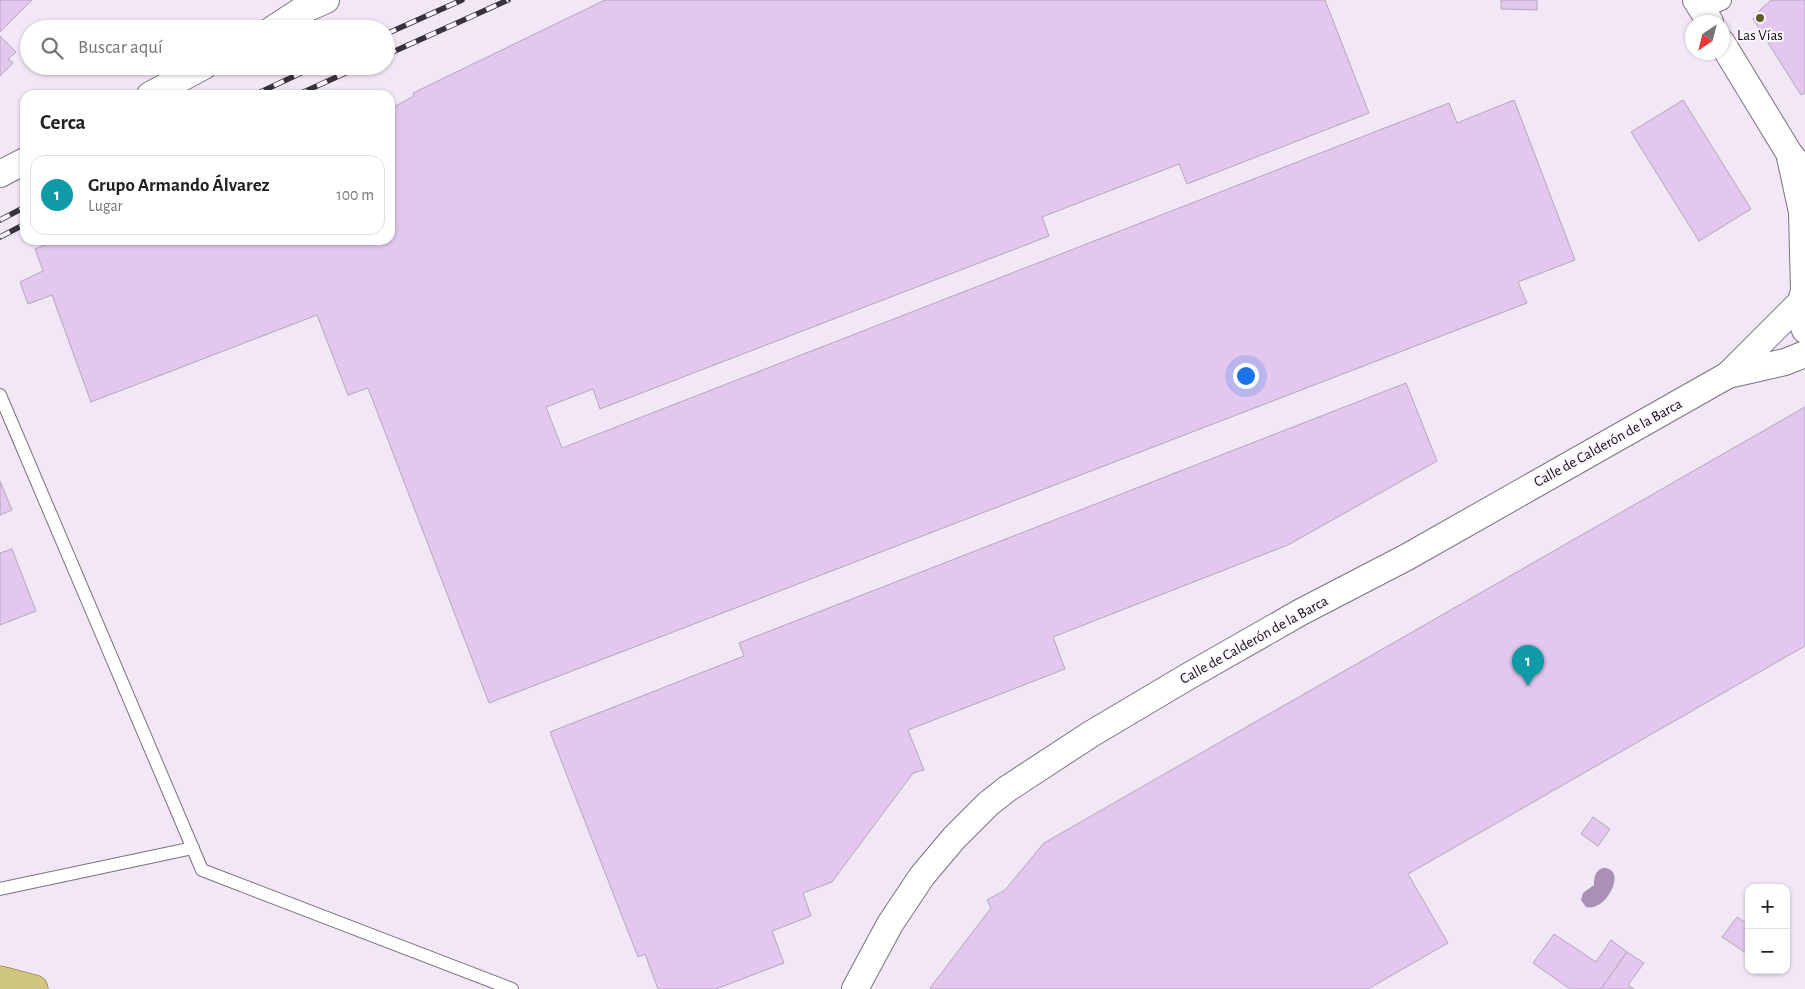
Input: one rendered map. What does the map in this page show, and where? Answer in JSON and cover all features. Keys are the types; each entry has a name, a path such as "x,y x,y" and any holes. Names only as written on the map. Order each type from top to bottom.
{"main road":[{"path":"0,980 34,989"}],"street":[{"path":"282,20 296,6 326,0"},
{"path":"1730,56 1797,163 1802,212 1803,294 1800,318 1805,330"},
{"path":"159,90 187,75"},
{"path":"0,174 20,164"},
{"name":"Calle de Calderón de la Barca","path":"1728,375 1803,294"},
{"name":"Calle de Calderón de la Barca","path":"855,989 890,924 937,858 988,804 1029,773 1187,677 1301,612 1407,557 1728,375 1785,362 1805,354"}],"lane":[{"path":"0,395 202,870 512,989"},
{"path":"0,889 193,848"}],"shaded area":[{"path":"1603,868 1611,870 1614,875 1612,890 1601,903 1594,907 1586,907 1581,900 1583,893 1594,885 1595,875"}],"building":[{"path":"0,0 32,0 0,32"},
{"path":"605,0 1325,0 1369,113 1187,184 1179,164 1042,217 1049,236 600,409 593,389 546,407 562,448 1449,103 1457,123 1514,100 1575,260 1518,282 1527,303 489,703 368,388 348,395 317,315 91,402 52,295 28,304 20,282 43,271 35,249 45,245 395,245 395,106 414,96 413,93"},
{"path":"1501,0 1537,0 1537,10 1501,9"},
{"path":"1771,0 1805,0 1805,93 1801,95 1753,19"},
{"path":"0,36 16,52 8,59 13,63 0,76"},
{"path":"1683,100 1751,209 1699,241 1631,132"},
{"path":"1406,383 1437,461 1288,545 1053,637 1065,669 908,730 924,770 913,773 832,882 803,893 811,916 772,931 784,963 716,989 658,989 645,954 638,957 550,732 744,656 739,643"},
{"path":"1805,407 1805,646 1408,874 1448,943 1368,989 930,988 991,908 987,900 1005,890 1044,843"},
{"path":"0,481 12,510 0,515"},
{"path":"12,549 36,611 0,625 0,553"},
{"path":"1593,817 1610,829 1598,846 1581,834"},
{"path":"1737,917 1745,922 1745,952 1722,937"},
{"path":"1554,934 1596,962 1611,940 1627,952 1601,989 1570,989 1533,963"},
{"path":"1627,952 1644,963 1628,985 1634,989 1601,989"}],"railway":[{"path":"395,30 462,0"},
{"path":"395,51 508,0"},
{"path":"265,90 297,75"},
{"path":"308,90 341,75"},
{"path":"0,220 20,210"},
{"path":"0,237 20,227"}],"place":[{"name":"Las Vías","path":"1760,18"},
{"name":"Grupo Armando Álvarez","path":"1528,686"}]}
